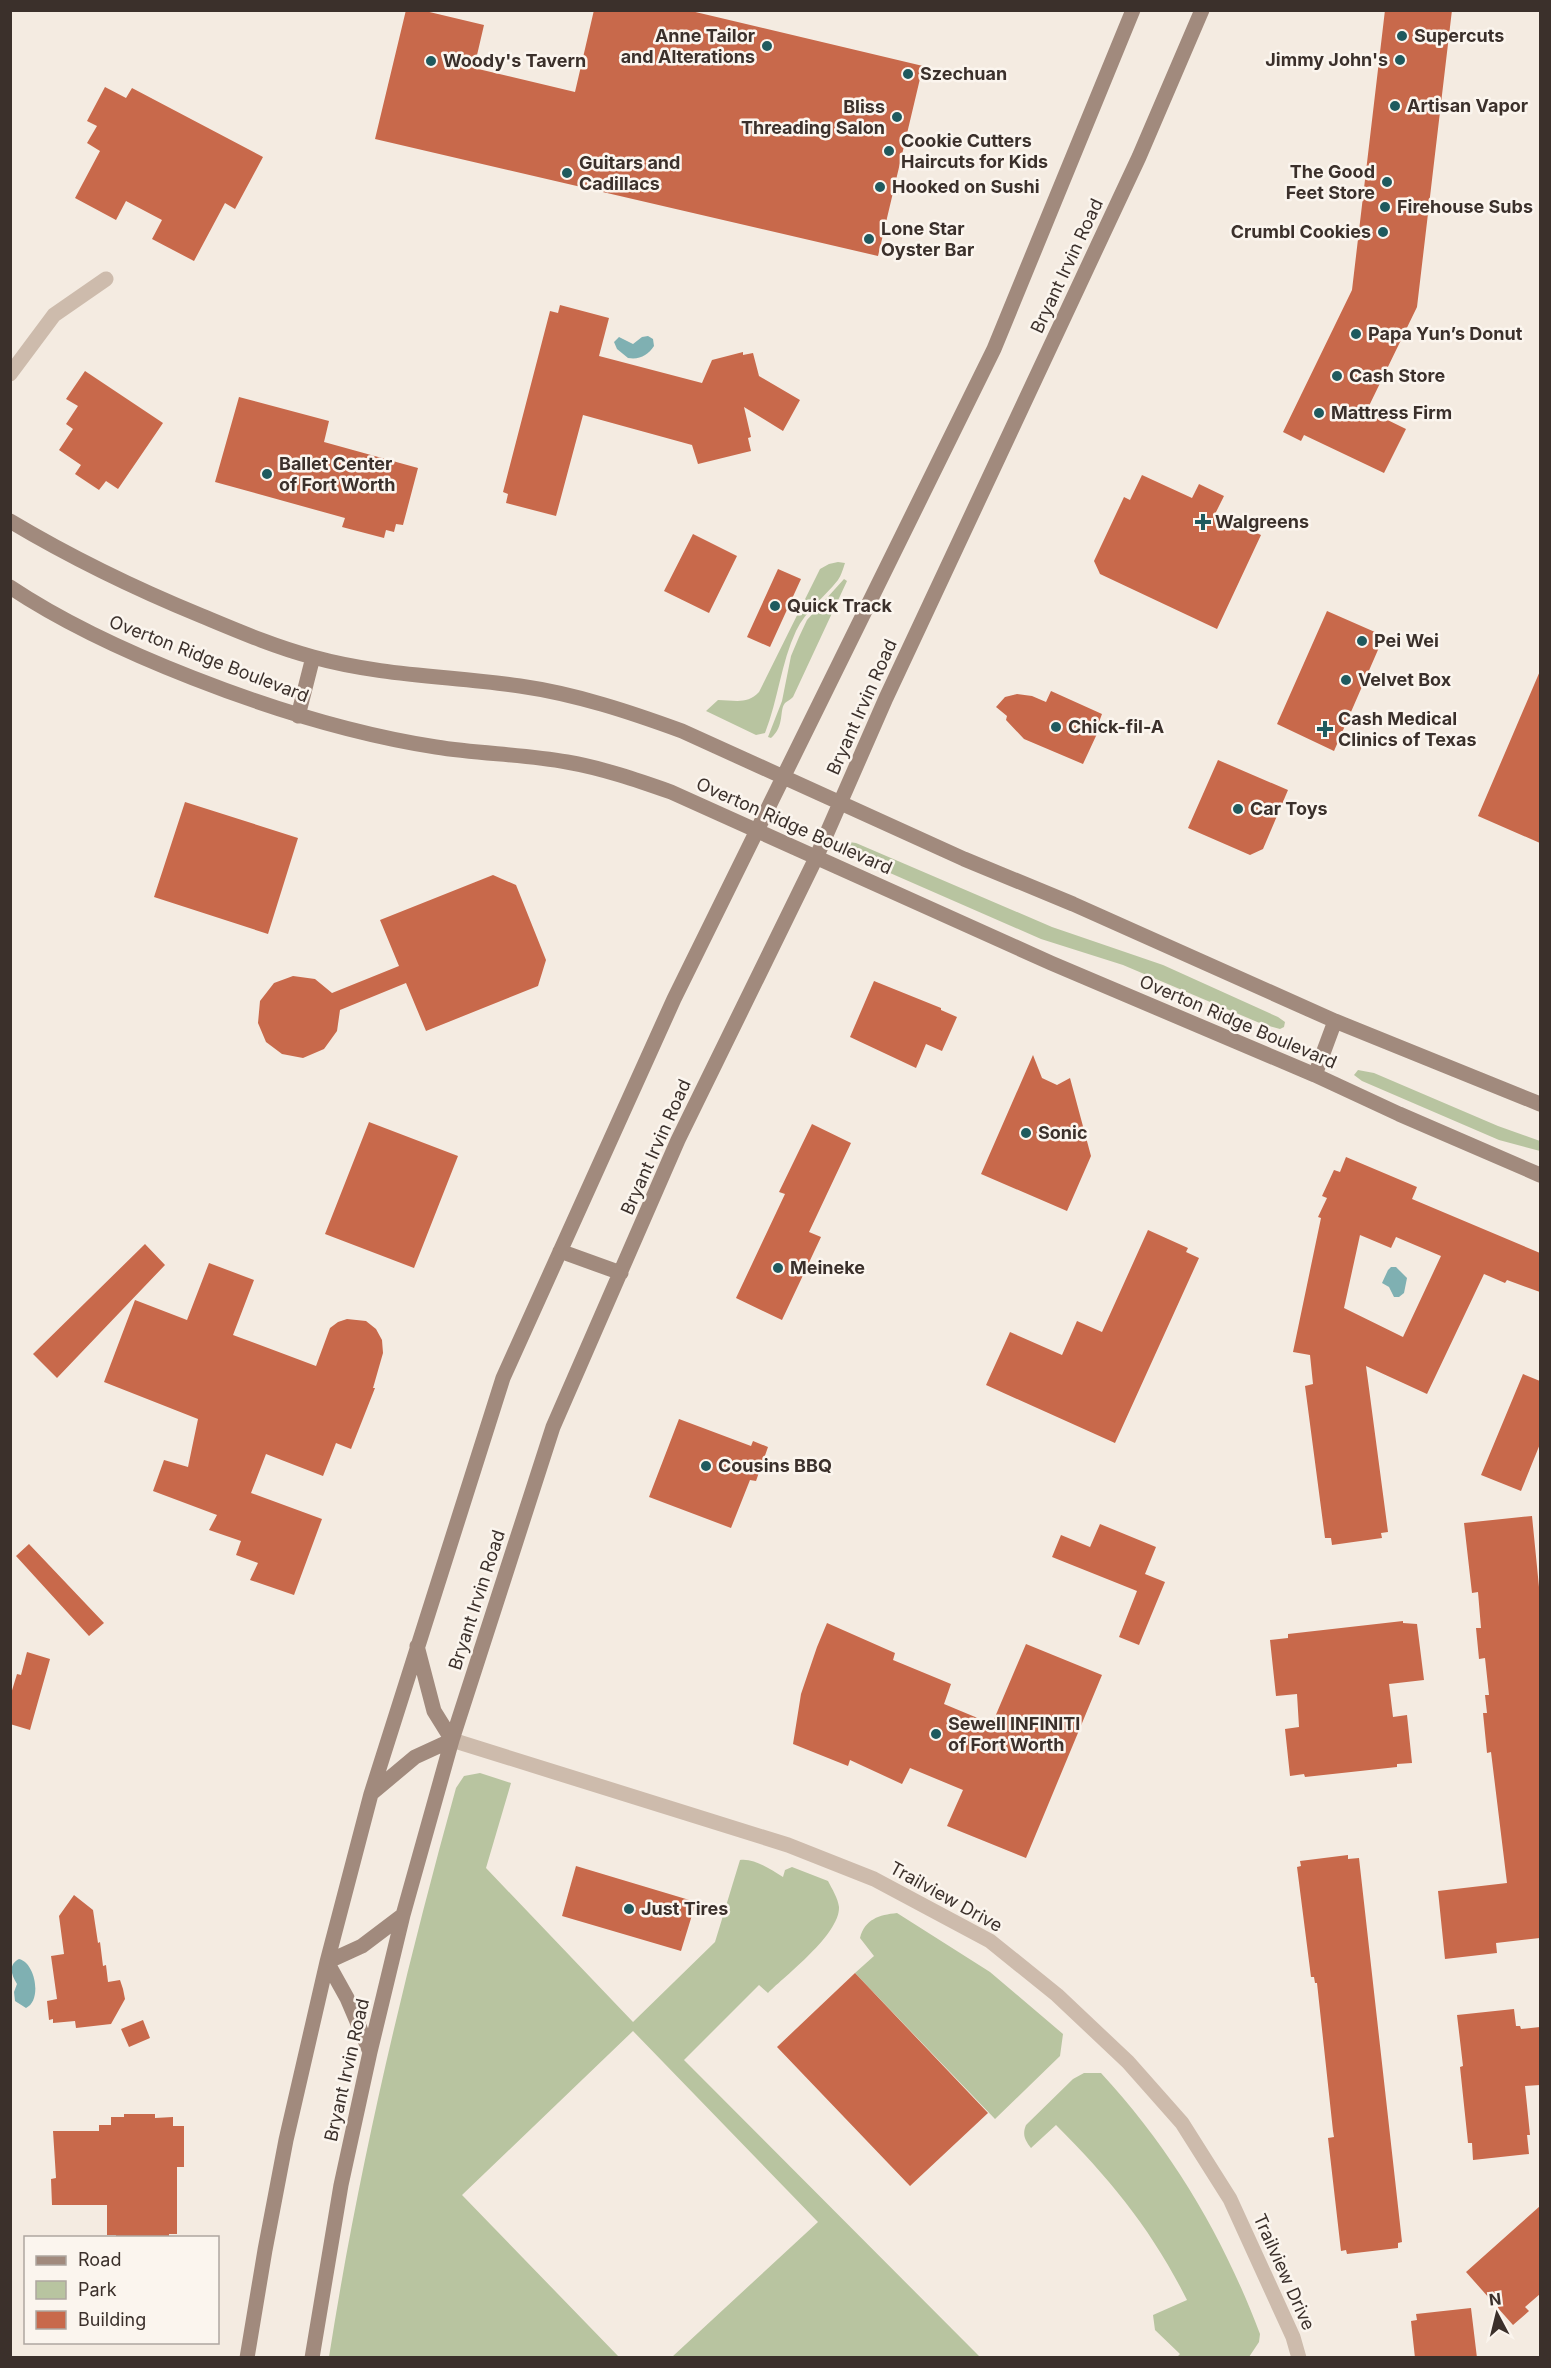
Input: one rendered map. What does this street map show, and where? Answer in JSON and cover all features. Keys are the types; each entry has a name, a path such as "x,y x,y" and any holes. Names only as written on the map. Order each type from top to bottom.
{"main road":[{"name":"Bryant Irvin Road","path":"247,2358 264,2250 286,2140 327,1962 371,1794 417,1643 503,1378 674,999 759,831 993,349 1133,10"},
{"name":"Bryant Irvin Road","path":"312,2358 341,2185 403,1915 452,1740 553,1427 678,1140 816,858 886,698 1143,148 1202,10"},
{"name":"Overton Ridge Boulevard","path":"10,521 45,542 154,596 237,631 313,657 370,669 520,686 573,697 634,714 682,731 784,779 1335,1021 1540,1104"},
{"name":"Overton Ridge Boulevard","path":"10,587 97,637 159,665 298,716 365,734 438,748 567,762 614,772 671,792 1051,963 1540,1174"},
{"path":"298,716 313,657"},
{"path":"1315,1075 1335,1021"},
{"path":"560,1251 621,1273"},
{"path":"371,1794 395,1771 415,1757 452,1740 434,1711 417,1643"},
{"path":"370,2052 347,1998 327,1962 362,1946 403,1915"}],"street":[{"path":"10,374 54,315 106,279"},
{"name":"Trailview Drive","path":"452,1740 788,1845 874,1880 990,1941 1057,1995 1128,2062 1182,2123 1230,2199 1293,2337 1299,2358"}],"green space":[{"path":"838,562 845,563 839,578 805,617 796,631 765,733 756,735 706,711 718,700 745,700 759,692 820,569"},
{"path":"844,579 847,581 793,697 783,706 780,723 775,733 771,738 768,737 782,701 791,656 807,620"},
{"path":"849,842 1052,927 1163,965 1278,1017 1285,1022 1284,1027 1280,1029 1262,1024 1123,965 1041,939 858,859 847,850 846,845"},
{"path":"1358,1070 1374,1073 1498,1126 1540,1141 1540,1151 1499,1140 1362,1081 1354,1075"},
{"path":"480,1773 511,1783 486,1868 633,2022 715,1942 740,1860 757,1863 783,1877 785,1870 792,1867 828,1881 839,1907 837,1918 822,1941 768,1993 759,1985 684,2060 980,2357 672,2357 818,2222 633,2031 462,2195 619,2357 329,2357 354,2214 384,2071 418,1929 456,1788 464,1776"},
{"path":"897,1913 990,1972 1063,2034 1060,2056 995,2119 855,1973 874,1956 860,1938 865,1926 874,1919"},
{"path":"1084,2073 1101,2073 1127,2102 1151,2132 1193,2196 1230,2263 1260,2334 1259,2342 1249,2357 1177,2357 1180,2354 1155,2330 1153,2315 1187,2300 1145,2228 1095,2166 1056,2125 1031,2148 1027,2142 1024,2135 1026,2125 1073,2079"}],"water":[{"path":"648,336 653,339 654,346 646,354 636,358 628,358 617,349 614,342 619,337 633,344 642,337"},
{"path":"1391,1267 1396,1267 1407,1278 1404,1293 1399,1297 1394,1297 1389,1287 1382,1283"},
{"path":"19,1959 30,1967 35,1982 34,1998 26,2008 15,2001 14,1992 17,1984 13,1977 12,1967"}],"building":[{"path":"406,10 421,10 484,25 474,68 575,92 594,10 687,10 923,66 878,256 375,139"},
{"path":"1385,10 1452,10 1417,307 1367,410 1406,429 1384,473 1304,435 1301,441 1283,432 1352,290"},
{"path":"105,87 126,98 132,88 263,157 235,209 225,203 194,261 152,239 162,220 126,201 116,220 75,198 100,151 87,143 97,126 87,121"},
{"path":"560,305 609,318 599,356 702,383 712,360 743,352 743,355 753,353 759,376 800,400 783,431 744,407 751,437 748,438 751,451 698,464 692,445 583,415 556,516 506,503 508,494 503,492 550,311 558,313"},
{"path":"85,371 163,423 118,489 106,481 99,490 75,474 81,465 59,450 73,429 66,424 78,406 66,399"},
{"path":"239,397 329,421 324,442 418,468 403,525 396,524 394,532 386,530 384,538 342,527 345,518 215,482"},
{"name":"Walgreens","path":"1142,475 1192,498 1199,484 1224,496 1215,514 1261,535 1217,629 1100,574 1094,561 1124,497 1130,500"},
{"path":"693,534 737,556 709,613 664,591"},
{"path":"778,569 801,579 770,647 747,637"},
{"path":"1327,611 1384,636 1334,751 1277,724"},
{"path":"1540,671 1540,843 1478,816"},
{"name":"Chick-fil-A","path":"1051,691 1102,714 1099,722 1102,723 1083,764 1024,739 1006,720 1007,716 996,707 1005,697 1017,694 1032,696 1046,702"},
{"name":"Car Toys","path":"1218,760 1288,790 1263,849 1250,855 1188,828"},
{"path":"185,802 298,838 268,934 154,897"},
{"path":"493,875 516,885 546,960 538,986 426,1031 406,983 340,1010 337,1031 324,1049 303,1058 282,1054 266,1042 258,1023 260,1001 274,983 293,976 315,979 332,993 399,966 380,920"},
{"path":"874,981 941,1008 957,1017 942,1051 926,1044 916,1068 850,1037"},
{"path":"1033,1055 1042,1078 1057,1085 1070,1078 1091,1156 1067,1211 981,1174"},
{"path":"369,1122 458,1156 414,1268 325,1234"},
{"path":"812,1124 851,1143 809,1232 821,1237 782,1320 736,1298 785,1194 779,1192"},
{"path":"1346,1157 1417,1187 1412,1199 1540,1253 1540,1292 1507,1280 1505,1283 1484,1274 1427,1394 1366,1366 1388,1532 1381,1533 1382,1538 1332,1545 1331,1538 1325,1538 1305,1386 1313,1384 1310,1355 1293,1352 1321,1218 1318,1217 1327,1198 1322,1196 1334,1170 1340,1172","holes":["1360,1235 1391,1248 1396,1237 1441,1256 1403,1337 1344,1308"]},
{"path":"1148,1230 1188,1248 1186,1252 1199,1258 1115,1443 986,1385 1010,1332 1062,1355 1077,1321 1102,1332"},
{"path":"145,1244 165,1265 57,1378 33,1354"},
{"path":"209,1263 254,1280 233,1335 316,1366 330,1328 338,1322 347,1319 366,1321 376,1329 382,1340 383,1353 373,1388 375,1388 351,1449 336,1443 323,1476 266,1454 251,1493 322,1519 294,1595 250,1580 258,1563 236,1555 241,1541 209,1530 217,1515 153,1491 164,1460 188,1467 198,1419 104,1382 135,1300 187,1320"},
{"path":"1523,1374 1540,1381 1540,1444 1521,1491 1481,1475"},
{"path":"679,1419 751,1446 753,1441 768,1447 756,1481 750,1480 731,1528 649,1497"},
{"path":"1532,1516 1540,1597 1540,1938 1496,1943 1497,1953 1445,1959 1438,1891 1507,1883 1491,1752 1487,1753 1483,1713 1487,1713 1485,1695 1489,1695 1485,1658 1479,1659 1476,1628 1481,1628 1478,1592 1472,1593 1464,1523"},
{"path":"1100,1524 1156,1547 1145,1574 1165,1582 1139,1645 1119,1637 1137,1591 1052,1557 1061,1535 1090,1547"},
{"path":"29,1544 104,1623 89,1636 16,1556"},
{"path":"1403,1621 1403,1623 1417,1624 1424,1680 1389,1684 1393,1717 1407,1715 1412,1763 1397,1764 1397,1767 1305,1777 1304,1774 1290,1776 1285,1729 1299,1727 1297,1694 1276,1696 1270,1640 1288,1638 1288,1634"},
{"name":"Sewell INFINITI of Fort Worth","path":"827,1623 895,1653 893,1660 951,1684 944,1704 992,1724 1026,1644 1102,1675 1026,1858 947,1826 963,1790 910,1768 902,1784 850,1760 848,1766 793,1744 801,1694"},
{"path":"27,1652 50,1659 30,1730 10,1724 10,1697 17,1674 21,1675"},
{"path":"1348,1855 1348,1859 1359,1858 1402,2242 1398,2243 1398,2248 1347,2254 1346,2250 1341,2251 1328,2138 1334,2137 1317,1983 1314,1977 1311,1977 1297,1867 1301,1866 1300,1861"},
{"name":"Just Tires","path":"576,1866 696,1902 681,1951 562,1916"},
{"path":"74,1895 93,1910 98,1943 100,1942 103,1966 106,1965 108,1982 120,1980 123,1989 125,1999 111,2024 76,2028 75,2021 53,2023 53,2019 49,2020 47,2001 57,1999 51,1956 64,1954 59,1916"},
{"path":"855,1973 988,2113 910,2186 777,2047"},
{"path":"1514,2009 1516,2026 1520,2026 1521,2029 1540,2027 1540,2085 1525,2086 1530,2135 1527,2135 1529,2154 1473,2160 1472,2143 1468,2143 1457,2015"},
{"path":"143,2020 150,2038 129,2047 121,2029"},
{"path":"124,2114 155,2114 155,2118 173,2117 173,2126 184,2126 184,2167 177,2167 177,2234 169,2234 169,2236 107,2235 107,2205 52,2205 51,2179 56,2178 53,2131 99,2131 99,2125 111,2125 111,2117 124,2117"},
{"path":"1540,2206 1540,2294 1525,2307 1529,2311 1513,2325 1466,2272"},
{"path":"1471,2308 1477,2358 1415,2358 1411,2321 1417,2320 1416,2314"}],"place":[{"name":"Supercuts","path":"1402,36"},
{"name":"Anne Tailor and Alterations","path":"767,46"},
{"name":"Jimmy John's","path":"1400,60"},
{"name":"Woody's Tavern","path":"431,61"},
{"name":"Szechuan","path":"908,74"},
{"name":"Artisan Vapor","path":"1395,106"},
{"name":"Bliss Threading Salon","path":"897,117"},
{"name":"Cookie Cutters Haircuts for Kids","path":"889,151"},
{"name":"Guitars and Cadillacs","path":"567,173"},
{"name":"The Good Feet Store","path":"1387,182"},
{"name":"Hooked on Sushi","path":"880,187"},
{"name":"Firehouse Subs","path":"1385,207"},
{"name":"Crumbl Cookies","path":"1383,232"},
{"name":"Lone Star Oyster Bar","path":"869,239"},
{"name":"Papa Yun’s Donut","path":"1356,334"},
{"name":"Cash Store","path":"1337,376"},
{"name":"Mattress Firm","path":"1319,413"},
{"name":"Ballet Center of Fort Worth","path":"267,474"},
{"name":"Walgreens","path":"1203,522"},
{"name":"Quick Track","path":"775,606"},
{"name":"Pei Wei","path":"1362,641"},
{"name":"Velvet Box","path":"1346,680"},
{"name":"Chick-fil-A","path":"1056,727"},
{"name":"Cash Medical Clinics of Texas","path":"1325,729"},
{"name":"Car Toys","path":"1238,809"},
{"name":"Sonic","path":"1026,1133"},
{"name":"Meineke","path":"778,1268"},
{"name":"Cousins BBQ","path":"706,1466"},
{"name":"Sewell INFINITI of Fort Worth","path":"936,1734"},
{"name":"Just Tires","path":"629,1909"}]}
